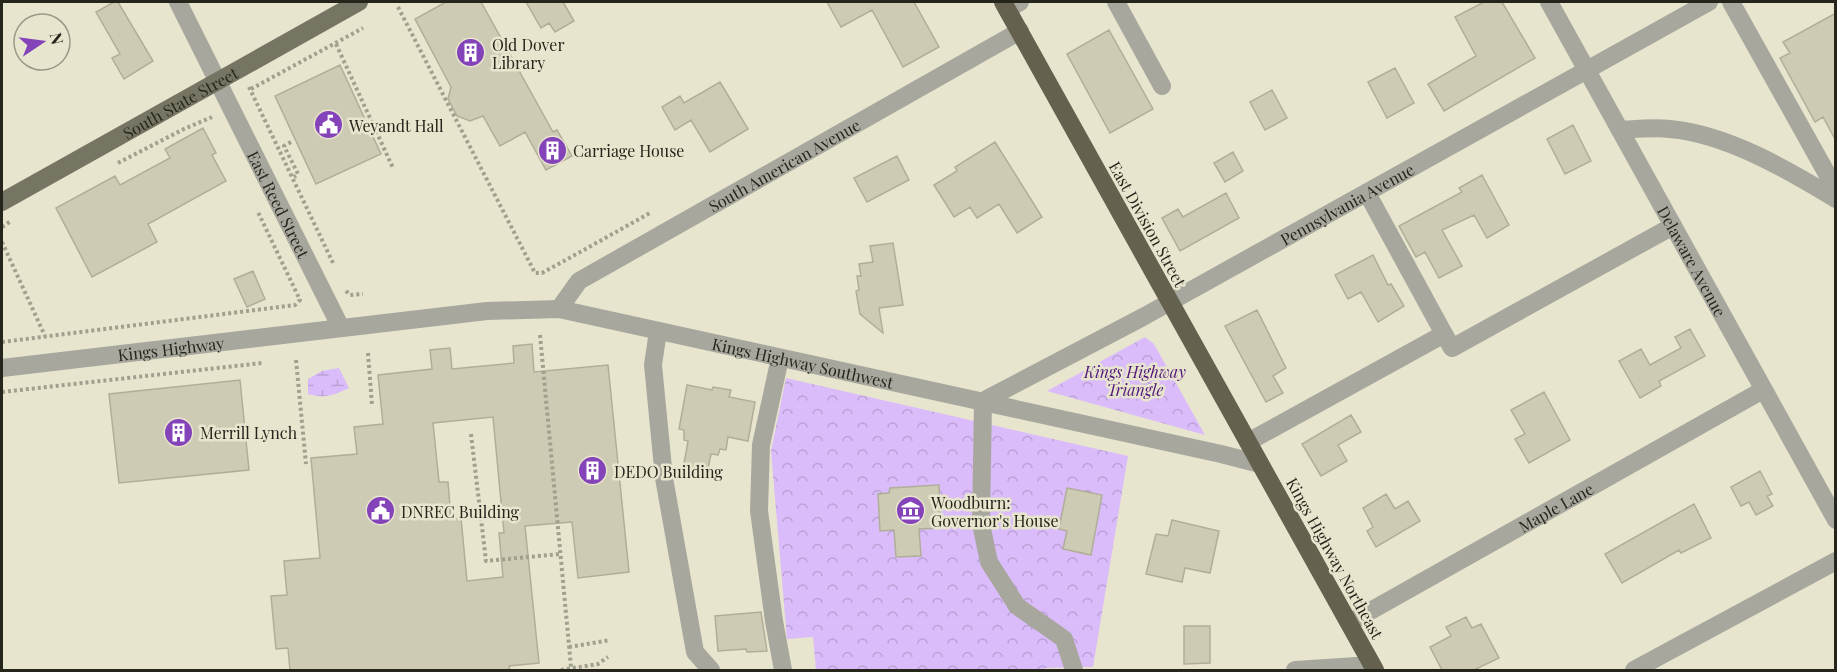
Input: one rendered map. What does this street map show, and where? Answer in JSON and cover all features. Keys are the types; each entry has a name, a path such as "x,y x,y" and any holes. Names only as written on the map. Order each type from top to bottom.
{"highway":[{"name":"East Division Street","path":"1010,4 1020,31 1260,464"},
{"name":"Kings Highway Northeast","path":"1260,464 1374,668"}],"main road":[{"name":"South State Street","path":"2,202 359,2"}],"street":[{"name":"East Reed Street","path":"178,2 340,328"},
{"path":"1116,2 1162,86"},
{"name":"Delaware Avenue","path":"1549,2 1836,520"},
{"name":"Pennsylvania Avenue","path":"983,401 1169,303 1709,2"},
{"path":"1731,2 1836,190"},
{"name":"South American Avenue","path":"559,309 579,282 1020,31"},
{"path":"1620,130 1671,129 1716,139 1766,161 1836,199"},
{"path":"1367,193 1452,348 1673,226"},
{"name":"Kings Highway Southwest","path":"340,328 487,312 559,309 1260,464"},
{"name":"Kings Highway","path":"2,368 340,328"},
{"path":"658,331 653,365 664,478 695,652 711,670"},
{"path":"1248,442 1444,334"},
{"path":"780,358 761,445 759,511 783,670"},
{"name":"Maple Lane","path":"1349,623 1763,390"},
{"path":"983,401 981,524 989,562 1017,606 1064,639 1074,670"},
{"path":"1634,670 1836,561"},
{"path":"1294,670 1374,668"}],"path":[{"path":"398,7 535,273 542,273 650,213"},
{"path":"337,271 250,88 363,28"},
{"path":"336,44 393,168"},
{"path":"109,167 212,116 217,126"},
{"path":"291,142 284,146 298,174 294,177"},
{"path":"2,342 295,305 300,300 256,208"},
{"path":"2,242 45,336"},
{"path":"342,281 350,295 363,294"},
{"path":"540,335 571,667"},
{"path":"368,353 372,405"},
{"path":"296,360 306,464"},
{"path":"2,392 262,363"},
{"path":"471,434 486,561 560,555"},
{"path":"569,646 610,640"},
{"path":"561,670 598,664 608,657"}],"green space":[{"name":"Kings Highway Triangle","path":"1145,337 1154,344 1205,435 1047,391"},
{"path":"339,368 349,388 329,396 308,394 308,379 322,371"},
{"path":"786,378 1128,456 1093,667 1045,668 1044,670 816,670 813,637 787,639 771,451"}],"building":[{"path":"118,2 153,61 124,79 112,58 120,54 96,12"},
{"name":"Old Dover Library","path":"446,2 481,2 553,132 557,130 572,156 546,170 525,132 500,146 483,116 470,121 457,116 448,99 451,87 415,19"},
{"path":"526,2 563,2 574,21 555,32 549,23 541,28"},
{"path":"827,2 914,2 939,47 903,67 872,10 841,27"},
{"path":"1484,2 1502,2 1535,58 1444,111 1428,84 1476,56 1455,17"},
{"path":"1836,13 1836,141 1823,117 1815,122 1780,58 1790,53 1783,42"},
{"path":"1109,30 1153,109 1110,133 1067,54"},
{"name":"Weyandt Hall","path":"340,65 381,154 316,184 275,96"},
{"path":"1395,68 1414,103 1387,118 1368,82"},
{"path":"720,82 748,129 710,152 691,120 675,130 662,107 680,96 684,103"},
{"path":"1272,90 1287,118 1265,130 1250,102"},
{"path":"1573,125 1591,161 1565,174 1547,139"},
{"path":"203,128 216,153 212,155 226,181 148,224 157,242 92,277 56,208 115,176 120,185 170,158 165,149"},
{"path":"995,142 1042,217 1017,233 999,204 977,218 970,207 954,217 934,185 957,171 955,167"},
{"path":"1233,152 1243,171 1225,182 1214,163"},
{"path":"897,156 909,180 867,202 854,178"},
{"path":"1482,175 1509,225 1487,238 1474,215 1442,230 1462,266 1439,278 1425,252 1416,257 1399,226 1462,192 1459,188"},
{"path":"1226,193 1239,218 1180,251 1162,218 1178,209 1183,217"},
{"path":"893,243 903,305 879,308 883,333 860,314 856,291 859,290 857,276 861,276 859,264 873,262 870,246"},
{"path":"1373,255 1388,285 1391,284 1404,306 1378,322 1361,292 1348,299 1335,275"},
{"path":"253,271 265,299 247,307 234,279"},
{"path":"1257,310 1286,368 1273,376 1283,393 1266,402 1225,326"},
{"path":"1690,329 1705,356 1659,381 1661,386 1640,398 1619,361 1641,349 1650,365 1681,348 1675,337"},
{"name":"DNREC Building","path":"532,344 534,372 608,365 629,572 578,578 572,522 525,526 539,663 509,666 510,670 290,670 288,648 276,649 271,596 287,595 284,561 320,558 311,458 357,454 354,427 383,424 378,375 432,369 430,350 450,348 452,369 514,363 513,346","holes":["493,417 504,533 499,533 503,577 467,581 461,518 451,519 448,482 439,482 433,423"]},
{"name":"Merrill Lynch","path":"240,380 249,470 119,483 109,394"},
{"path":"687,385 712,390 713,387 731,390 729,397 755,402 748,441 728,437 726,450 720,449 718,455 711,454 706,479 682,475 688,441 684,440 684,430 679,429"},
{"path":"1544,392 1570,440 1529,463 1515,439 1525,434 1511,410"},
{"path":"1351,415 1361,432 1338,445 1347,461 1321,476 1302,444"},
{"path":"1760,471 1772,494 1767,496 1773,506 1756,515 1749,502 1741,506 1731,487"},
{"name":"Woodburn: Governor's House","path":"939,485 941,528 919,529 921,556 896,557 894,530 880,531 878,494 889,493 890,488"},
{"path":"1067,488 1102,495 1091,555 1063,549 1067,531 1059,529"},
{"path":"1386,494 1395,509 1408,501 1420,521 1376,547 1367,531 1373,527 1363,508"},
{"path":"1694,504 1711,538 1681,553 1679,550 1622,583 1605,554"},
{"path":"1172,520 1219,531 1210,573 1185,568 1182,582 1146,574 1156,534 1168,536"},
{"path":"761,612 767,651 747,652 746,649 718,651 715,616"},
{"path":"1466,617 1472,628 1481,624 1499,658 1474,670 1442,670 1430,647 1451,636 1446,627"},
{"path":"1184,626 1210,626 1210,663 1184,664"}],"place":[{"name":"Old Dover Library","path":"471,53"},
{"name":"Weyandt Hall","path":"328,125"},
{"name":"Carriage House","path":"552,150"},
{"name":"Merrill Lynch","path":"179,432"},
{"name":"DEDO Building","path":"593,471"},
{"name":"DNREC Building","path":"380,511"},
{"name":"Woodburn: Governor's House","path":"910,511"}]}
